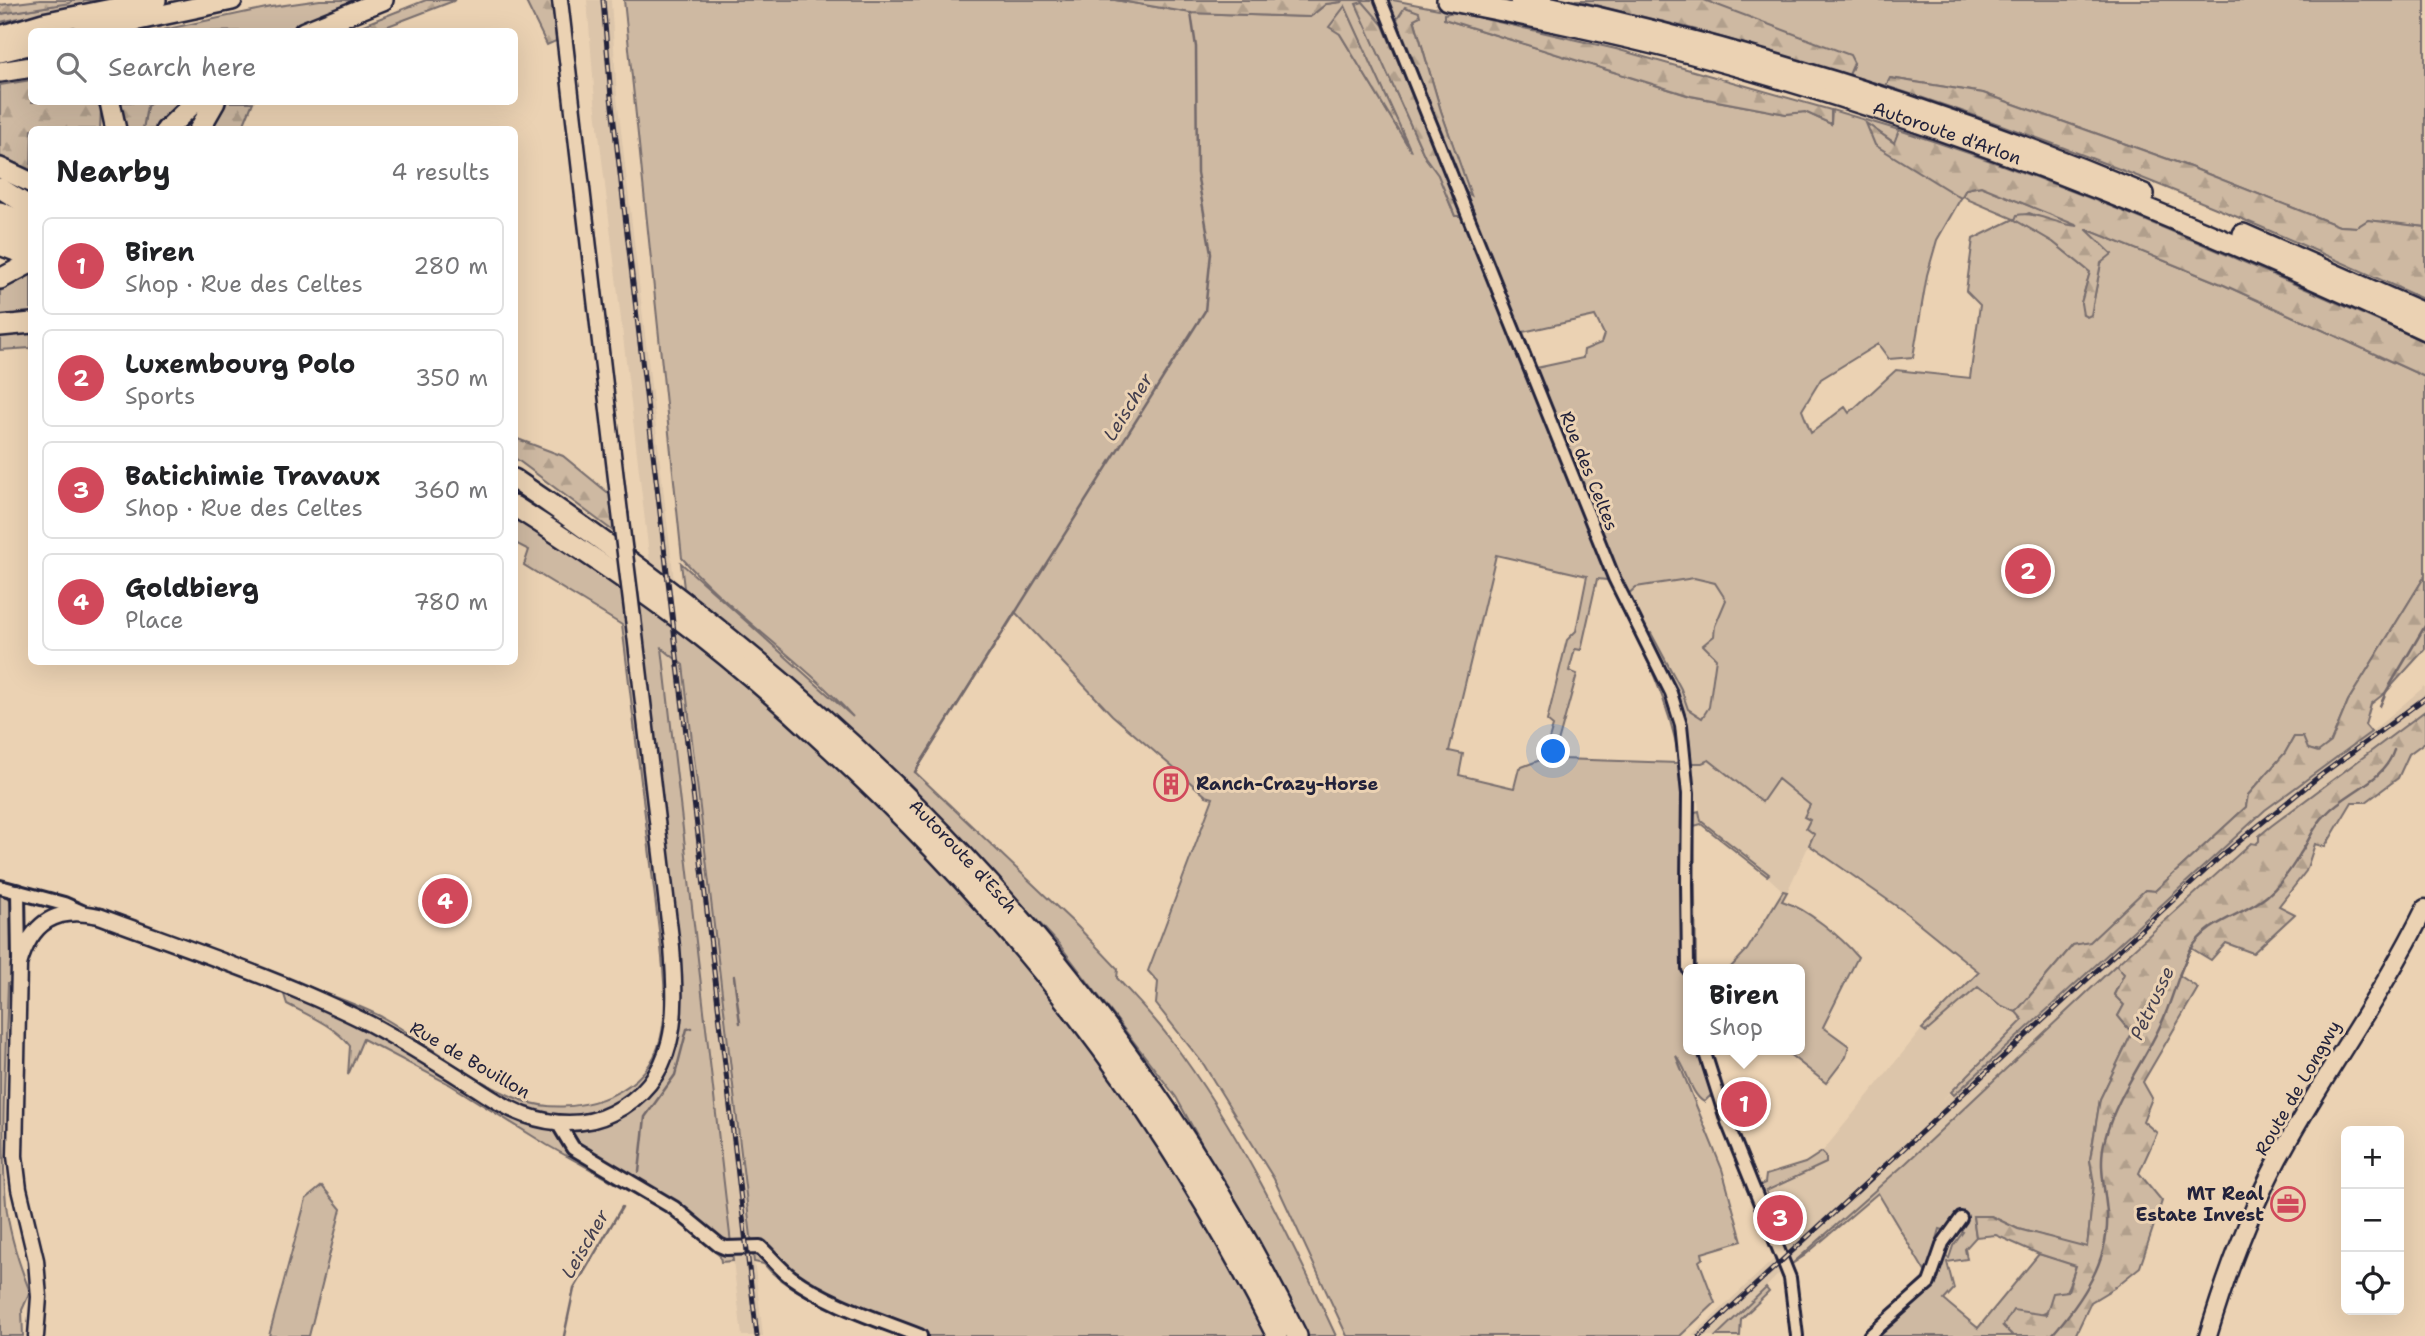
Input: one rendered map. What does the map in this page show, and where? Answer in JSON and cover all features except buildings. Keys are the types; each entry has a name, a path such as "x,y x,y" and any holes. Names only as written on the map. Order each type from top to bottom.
{"highway":[{"path":"0,28 43,23 156,0"},
{"path":"101,28 232,0"},
{"path":"313,28 383,0"},
{"name":"Autoroute d'Arlon","path":"1447,0 1583,27 1690,54 1875,109 2008,155 2141,206 2425,330"},
{"name":"Autoroute d'Arlon","path":"1520,0 1613,20 1758,57 1941,116 2085,169 2301,258 2425,314"},
{"path":"0,36 43,23"},
{"path":"0,52 28,45"},
{"path":"0,72 28,68"},
{"path":"111,105 115,126"},
{"path":"170,126 192,105"},
{"path":"201,126 213,105"},
{"path":"0,169 28,181"},
{"path":"0,188 28,206"},
{"path":"0,212 28,223"},
{"path":"0,230 28,241"},
{"path":"0,245 28,258"},
{"path":"3,277 28,262"},
{"path":"0,326 28,323"},
{"name":"Autoroute d'Esch","path":"518,481 604,540 720,629 801,697 879,768 993,886 1060,964 1153,1088 1201,1160 1297,1336"},
{"name":"Autoroute d'Esch","path":"518,509 592,556 676,617 778,700 866,780 976,893 1042,970 1133,1090 1185,1168 1226,1238 1277,1336"}],"main road":[{"name":"Rue de Bouillon","path":"82,912 167,941 347,1014 523,1114 558,1123 583,1123 606,1116 626,1107 643,1094 662,1067 673,1025 675,993 672,947 559,0"},
{"name":"Route de Longwy","path":"2208,1336 2237,1248 2258,1199 2287,1143 2389,974 2425,908"},
{"path":"36,1336 39,1297 36,1261 19,1189 15,1156 19,965 23,949 40,925 64,913 82,912"}],"street":[{"name":"Rue des Celtes","path":"1381,0 1614,578 1671,693 1681,725 1688,794 1688,964"},
{"name":"Rue de Bouillon","path":"0,887 64,904 82,912"},
{"path":"18,891 19,965"},
{"path":"1706,1055 1723,1112 1790,1278 1797,1336"},
{"path":"558,1123 573,1148 674,1208 719,1245 726,1248 760,1247 789,1276 813,1291 920,1336"},
{"path":"1869,1336 1929,1283 1944,1243 1961,1218"}],"shaded area":[{"path":"587,0 611,0 617,97 763,1336 742,1336 595,101"},
{"path":"1694,578 1715,583 1726,600 1715,626 1716,658 1709,707 1702,719 1688,709 1681,689 1629,595 1635,587"},
{"path":"2425,686 2425,711 2271,826 2256,844 2226,864 1906,1163 1792,1264 1785,1249 1789,1243 1766,1191 1826,1163 1826,1156 1822,1152 1922,1029 1926,1031 1978,986 2000,1005 2024,1019 1936,1106 1951,1092 1955,1095 2265,810 2371,732"},
{"path":"1709,760 1762,801 1778,779 1810,805 1814,834 1787,892 1767,876 1768,873 1701,821 1698,801 1694,798 1692,763"},
{"path":"1775,1258 1779,1274 1716,1336 1692,1336"}],"green space":[{"path":"40,0 72,0 70,3 0,14 0,5"},
{"path":"72,0 106,0 0,22 0,14 69,3"},
{"path":"320,0 356,0 295,28 172,28 271,7"},
{"path":"426,0 456,0 383,28 356,28"},
{"path":"525,0 552,0 556,41 547,45"},
{"path":"624,0 1115,0 1191,13 1310,17 1326,4 1342,0 1393,0 1454,12 1444,14 1444,19 1690,96 1786,114 1805,112 1831,124 1832,110 1899,130 1895,143 1867,124 1961,197 1966,189 1981,186 2224,285 2425,377 2425,576 2348,701 2331,742 2319,752 2308,749 2294,737 2285,753 2248,795 2246,807 2155,891 2145,890 2090,943 2073,945 2016,1012 2000,1005 1978,987 1926,1032 1922,1029 1979,972 1905,912 1809,845 1814,834 1806,828 1810,820 1804,817 1810,805 1778,779 1762,802 1709,760 1692,763 1694,798 1689,795 1688,820 1699,811 1701,821 1769,874 1767,876 1701,824 1694,826 1696,964 1683,964 1683,1055 1705,1055 1719,1102 1710,1096 1704,1102 1699,1098 1676,1056 1722,1169 1742,1241 1702,1253 1703,1258 1699,1261 1715,1303 1680,1336 1347,1336 1274,1179 1204,1065 1156,1004 1158,982 1148,971 1213,798 1206,796 1112,715 1015,612 915,772 1077,926 1118,969 1117,978 1158,1023 1195,1074 1261,1183 1336,1336 1308,1336 1176,1097 1058,943 910,784 684,588 681,563 853,717 812,676 702,579 682,558","holes":["1357,5 1462,216 1455,216 1438,174 1425,157","1345,7 1407,144 1340,34","1420,16 1414,18 1441,111 1470,194 1463,189 1397,20","1964,196 2014,219 1973,239 1966,291 1980,305 1970,378 1896,370 1849,413 1845,407 1811,433 1802,410 1821,379 1878,344 1889,359 1913,357 1927,275 1937,240","2029,213 2053,222 2101,263 2091,315 2081,303 2090,272 2053,242 2015,219","1595,316 1604,334 1601,343 1584,350 1583,358 1536,368 1523,332","1496,555 1587,576 1576,631 1567,640 1547,721 1553,726 1543,759 1519,768 1514,788 1459,775 1463,754 1449,751","1694,578 1715,583 1726,600 1715,626 1714,636 1703,645 1716,658 1709,707 1702,718 1688,709 1681,689 1651,633 1648,634 1633,603 1630,608 1624,598 1636,587","1597,579 1607,580 1659,689 1674,735 1679,759 1677,763 1562,759 1557,746 1577,674 1569,671 1575,649 1581,650"]},
{"path":"1115,0 1342,0 1326,4 1310,17 1191,13"},
{"path":"1575,0 1704,0 1850,55 1854,63 1849,75 1697,30"},
{"path":"1704,0 2425,0 2425,227 2368,220 2357,227 2339,226 2190,167 1983,93 1891,78 1886,86 1849,75 1854,63"},
{"path":"1363,2 1383,25 1462,216 1455,216 1438,175 1425,157 1356,4"},
{"path":"1345,6 1411,151 1340,34 1329,27"},
{"path":"1405,7 1419,12 1420,16 1414,19 1441,111 1471,195 1463,189 1397,19"},
{"path":"1454,12 1616,49 1831,110 1831,124 1805,112 1786,114 1691,96 1444,19 1444,14"},
{"path":"1890,78 1983,93 2190,167 2339,226 2357,227 2368,220 2425,227 2425,300 2293,241 2092,158 1886,86"},
{"path":"28,80 28,105 99,105 100,126 28,126 28,169 0,156 0,85"},
{"path":"120,105 148,105 144,126 121,126 123,113"},
{"path":"182,105 162,126 144,126 147,106"},
{"path":"225,105 252,105 243,126 211,126"},
{"path":"1866,123 1894,143 1899,130 2033,176 2230,256 2425,342 2425,377 2224,285 2086,229 2112,254 2101,263 2091,315 2087,317 2083,315 2081,303 2090,272 2053,242 2015,220 2017,215 2025,214 2078,226 1981,186 1966,189 1961,198 1875,145"},
{"path":"28,277 28,314 0,317 0,291"},
{"path":"28,329 28,348 0,350 0,332"},
{"path":"518,439 563,456 612,496 613,531 518,460"},
{"path":"518,521 624,589 713,658 832,763 935,865 1032,974 1120,1089 1191,1194 1267,1336 907,1336 899,1333 898,1336 809,1297 776,1277 764,1264 754,1262 683,665 662,648 733,1261 721,1262 720,1256 672,1215 547,1145 449,1084 363,1039 348,1075 350,1046 329,1027 287,1004 281,985 283,977 382,1017 487,1084 524,1101 543,1105 583,1104 621,1091 649,1065 658,1047 665,1010 661,947 622,625 524,565 529,550 518,544"},
{"path":"2425,576 2425,649 2386,692 2371,704 2365,725 2371,732 2265,810 1954,1095 1951,1092 2023,1020 2016,1012 2073,945 2090,942 2145,890 2155,891 2246,807 2248,795 2285,753 2294,737 2303,737 2308,749 2318,752 2331,742 2348,701"},
{"path":"2425,711 2425,742 2409,754 2398,778 2366,802 2352,802 2325,847 2315,844 2306,871 2279,906 2295,914 2253,953 2226,943 2211,960 2191,948 2179,975 2198,988 2143,1082 2152,1098 2143,1121 2157,1133 2139,1173 2162,1201 2140,1267 2091,1302 2075,1336 2013,1336 2003,1326 2013,1310 2046,1315 2053,1293 2068,1291 2076,1266 2039,1254 1996,1235 1976,1237 1973,1216 1991,1216 2018,1229 2087,1247 2094,1184 2090,1160 2100,1099 2132,1033 2118,1016 2124,1005 2114,995 2124,974 2116,965 2251,843 2256,844 2259,836 2271,826"},
{"path":"1783,891 1787,892 1782,901 1823,924 1858,957 1823,1027 1849,1046 1846,1057 1826,1083 1790,1055 1805,1055 1805,964 1734,964 1747,950"},
{"path":"0,894 10,899 14,909 14,983 8,983 4,1149 9,1226 30,1292 22,1310 23,1336 0,1336"},
{"path":"2116,965 2125,974 2114,994 2124,1005 2118,1016 2132,1033 2100,1099 2090,1160 2094,1184 2087,1248 2018,1229 1991,1216 1973,1216 1976,1237 1965,1249 1967,1259 1947,1262 1954,1289 1944,1300 1978,1328 2039,1254 2076,1265 2065,1294 2058,1303 2042,1314 2003,1326 2013,1336 1869,1336 1874,1331 1870,1327 1927,1275 1878,1193 1792,1264 1906,1163","holes":["1950,1226 1963,1232 1953,1246 1949,1258 1933,1253 1940,1229 1947,1231"]},
{"path":"1822,1152 1826,1156 1826,1163 1766,1191 1781,1224 1776,1225 1760,1185 1765,1183 1766,1175 1805,1163"},
{"path":"322,1186 341,1209 309,1336 269,1336 306,1199"},
{"path":"1766,1288 1769,1292 1741,1319 1740,1336 1716,1336"}],"waterway":[{"name":"Leischer","path":"915,772 1205,311 1211,253 1197,173 1196,47 1191,13"},
{"name":"Pétrusse","path":"2380,706 2425,626"},
{"name":"Pétrusse","path":"2051,1336 2083,1295 2099,1264 2107,1231 2102,1167 2105,1139 2117,1106 2158,1030 2190,951 2206,932 2272,892 2293,865 2322,818 2374,778 2389,761 2394,750"},
{"name":"Leischer","path":"734,976 740,1023"},
{"name":"Leischer","path":"639,1172 645,1117 675,1075 687,1029 692,1028"},
{"name":"Leischer","path":"564,1336 574,1289 622,1207"}],"railway":[{"path":"603,0 611,97 757,1336"},
{"path":"1700,1336 2220,857 2317,778 2425,698"}],"place":[{"name":"Luxembourg Polo","path":"2028,571"},
{"name":"Ranch-Crazy-Horse","path":"1171,784"},
{"name":"Goldbierg","path":"445,901"},
{"name":"Biren","path":"1744,1104"},
{"name":"MT Real Estate Invest","path":"2288,1204"},
{"name":"Batichimie Travaux","path":"1780,1218"}]}
